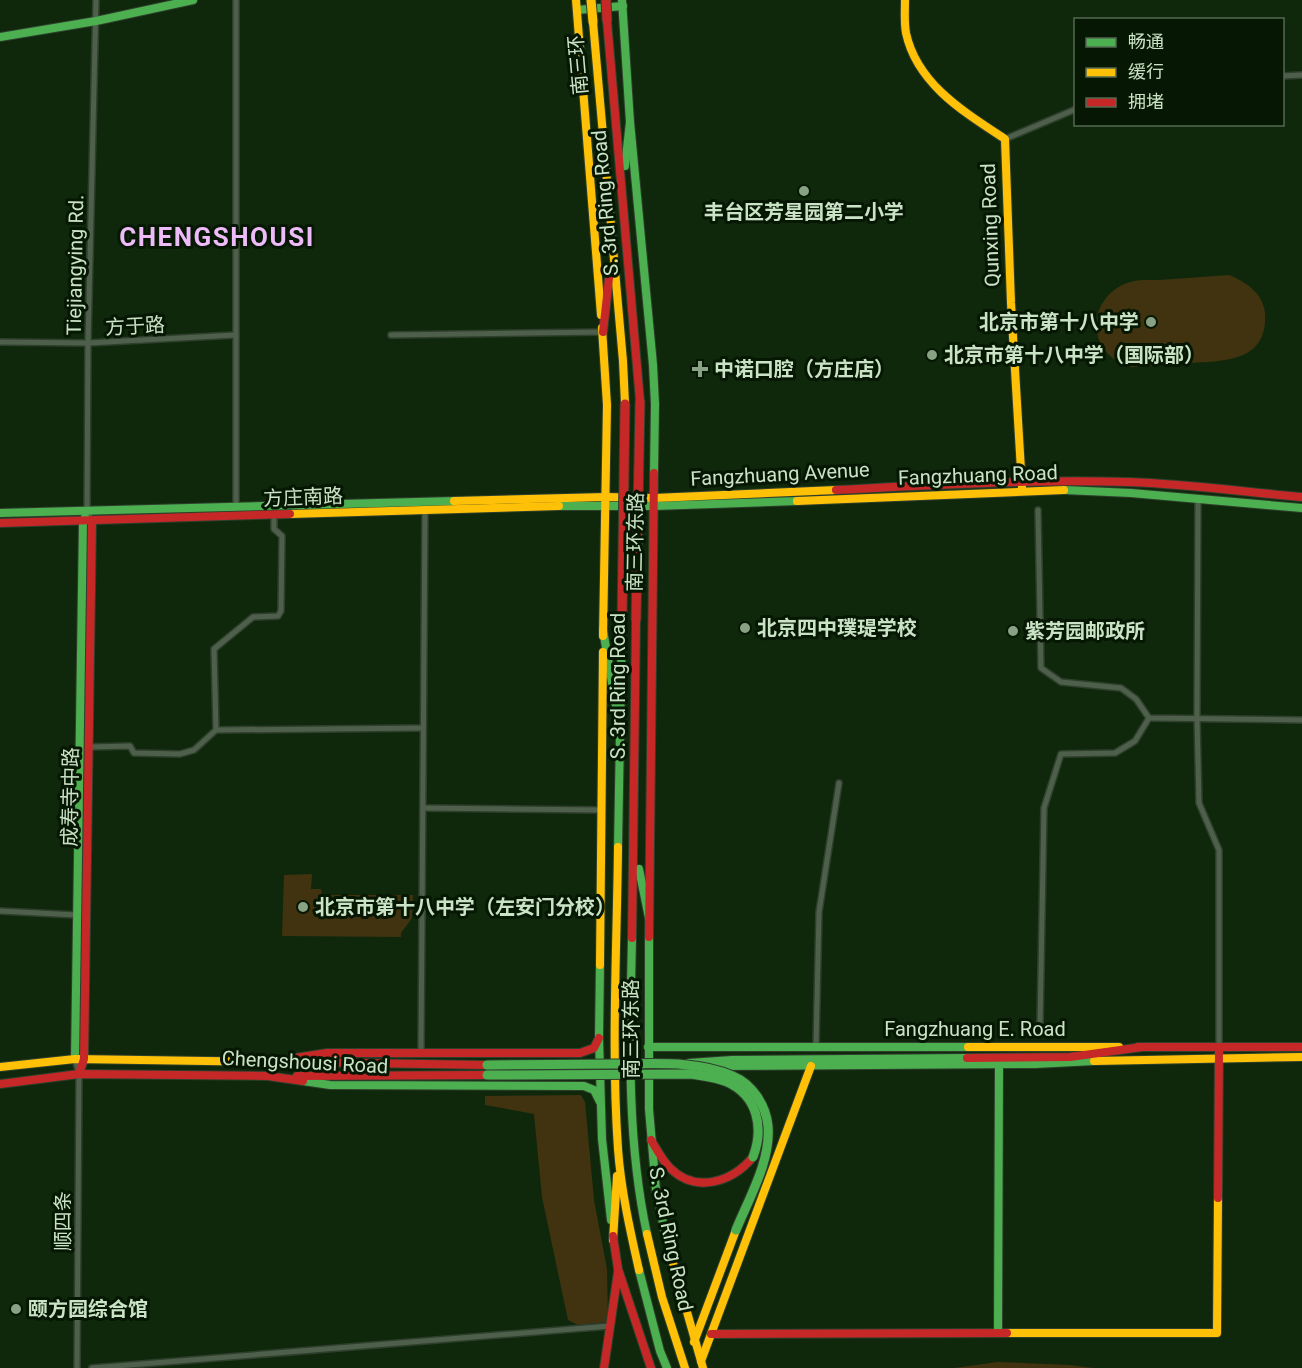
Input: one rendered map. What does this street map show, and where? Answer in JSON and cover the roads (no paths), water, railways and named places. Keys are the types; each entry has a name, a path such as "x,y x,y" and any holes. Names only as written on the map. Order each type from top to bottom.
{"main road":[{"path":"0,37 96,21 193,0"},
{"name":"南三环","path":"591,0 613,248"},
{"name":"S. 3rd Ring Road","path":"606,0 640,401 631,1088 637,1176 644,1221 656,1272 686,1368"},
{"name":"Qunxing Road","path":"904,0 906,32 916,60 929,79 944,97 1005,139 1011,303 1022,486"},
{"path":"576,5 622,3"},
{"name":"南三环东路","path":"622,3 630,122 653,365 654,502 648,1047 651,1140 656,1190 669,1258 702,1364"},
{"name":"南三环东路","path":"576,5 607,405 601,810 600,1102 604,1170 618,1269 651,1368"},
{"path":"622,190 630,122"},
{"path":"603,332 613,248"},
{"name":"S. 3rd Ring Road","path":"613,248 625,404 615,1039 618,1149 624,1200 639,1271 666,1368"},
{"path":"1022,486 1132,482 1302,497"},
{"name":"Fangzhuang Road","path":"606,501 654,502 1022,486 1198,498 1302,508"},
{"name":"方庄南路","path":"0,513 606,501"},
{"name":"方庄南路","path":"0,523 425,511 606,501"},
{"name":"成寿寺中路","path":"79,1059 89,747 87,511"},
{"name":"成寿寺中路","path":"79,1074 77,915 88,521"},
{"path":"603,630 620,733"},
{"path":"635,850 649,918"},
{"name":"Chengshousi Road","path":"0,1067 79,1059 268,1062 327,1053 580,1053 594,1048 599,1038"},
{"name":"Fangzhuang E. Road","path":"648,1047 1302,1047"},
{"path":"268,1062 487,1065 674,1064 732,1060 1070,1057 1142,1047"},
{"path":"711,1334 1216,1333 1219,1047"},
{"path":"509,1053 520,1058 524,1069 520,1080 510,1086"},
{"path":"648,1066 999,1065 1138,1059 1302,1057"},
{"path":"674,1064 732,1076 753,1092 766,1115 769,1133 766,1151 694,1342"},
{"path":"998,1333 999,1065"},
{"path":"702,1364 711,1334 811,1066"},
{"name":"Chengshousi Road","path":"0,1084 79,1074 268,1076 330,1085 584,1086 594,1090 600,1102"},
{"path":"268,1076 691,1074 720,1079 742,1090 756,1110 760,1134 753,1157 743,1169 728,1179 718,1182 698,1182 673,1171 651,1140"},
{"path":"613,1240 618,1149"},
{"path":"604,1368 618,1269"}],"street":[{"name":"Tiejiangying Rd.","path":"87,511 88,343 96,0"},
{"path":"236,508 237,0"},
{"path":"1284,76 1302,75"},
{"path":"1005,139 1074,110"},
{"path":"391,336 603,332"},
{"name":"方于路","path":"0,342 88,343 235,335"},
{"path":"1198,498 1199,803 1219,850 1219,1047"},
{"path":"1038,510 1041,668 1061,682 1121,688 1136,699 1149,718"},
{"path":"421,1052 425,511"},
{"path":"216,730 214,649 253,617 278,616 281,611 282,536 274,529 274,516"},
{"path":"1149,718 1302,720"},
{"path":"1040,1025 1044,808 1061,754 1115,753 1135,741 1149,718"},
{"path":"89,747 130,746 134,753 180,754 194,750 216,730 423,728"},
{"path":"816,1046 819,912 839,783"},
{"path":"423,808 601,810"},
{"path":"0,911 77,915"},
{"name":"顺四条","path":"77,1368 79,1074"},
{"path":"92,1368 610,1326"}],"place":[{"name":"丰台区芳星园第二小学","path":"804,191"},
{"name":"北京市第十八中学","path":"1151,322"},
{"name":"北京市第十八中学（国际部）","path":"932,355"},
{"name":"中诺口腔（方庄店）","path":"700,369"},
{"name":"北京四中璞瑅学校","path":"745,628"},
{"name":"紫芳园邮政所","path":"1013,631"},
{"name":"北京市第十八中学（左安门分校）","path":"303,907"},
{"name":"颐方园综合馆","path":"16,1309"}],"district":[{"name":"CHENGSHOUSI","path":"217,237"}]}
